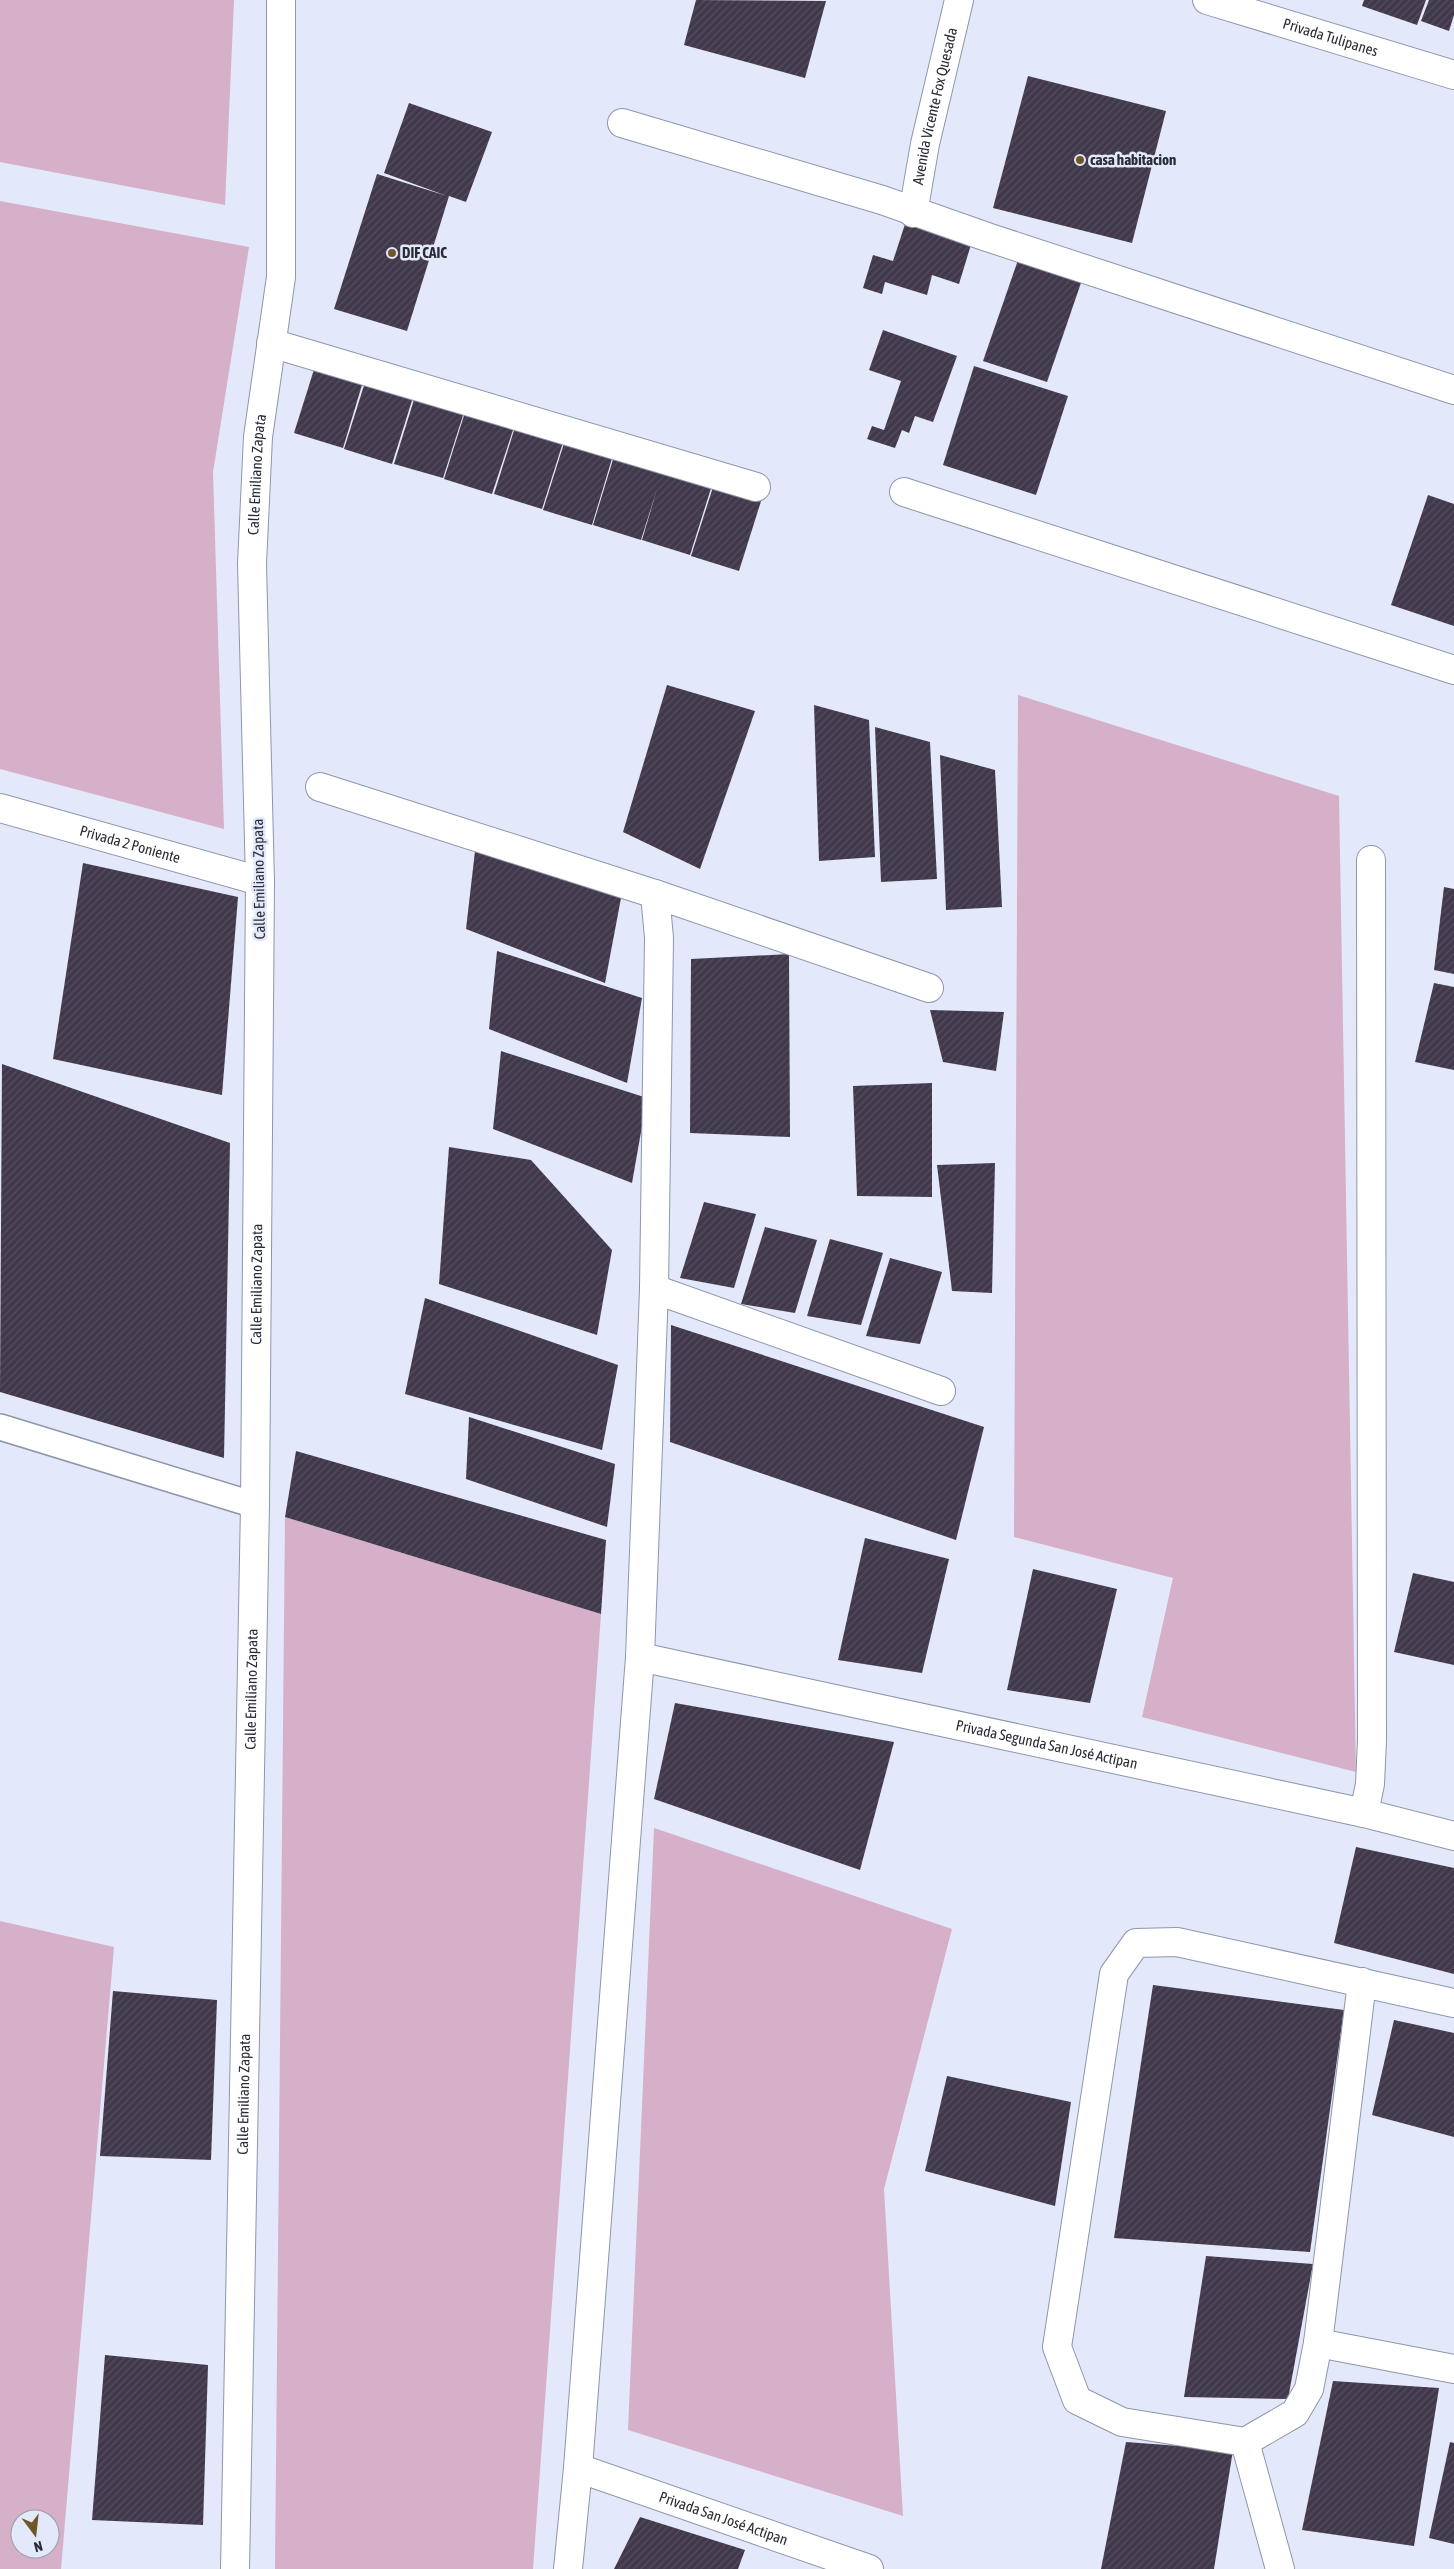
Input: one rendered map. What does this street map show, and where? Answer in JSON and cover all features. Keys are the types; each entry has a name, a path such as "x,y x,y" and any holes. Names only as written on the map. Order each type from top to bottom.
{"street":[{"name":"Calle Emiliano Zapata","path":"235,2569 255,1505 260,881 252,564 258,437 281,277 281,0"},
{"name":"Avenida Vicente Fox Quesada","path":"913,212 924,144 959,0"},
{"name":"Privada Tulipanes","path":"1207,0 1454,75"},
{"path":"622,123 824,182 1454,390"},
{"path":"271,343 756,487"},
{"path":"904,492 1454,670"},
{"path":"320,787 655,894 929,988"},
{"name":"Privada 2 Poniente","path":"0,808 260,881"},
{"path":"1364,1813 1370,1784 1372,1740 1371,860"},
{"path":"568,2569 578,2468 640,1657 654,1289 659,938 655,894"},
{"path":"654,1289 941,1391"},
{"name":"Privada Segunda San José Actipan","path":"640,1657 1364,1813 1454,1836"},
{"path":"1362,1982 1318,2343 1310,2389 1295,2413 1245,2442 1122,2422 1077,2400 1057,2347 1114,1974 1136,1943 1177,1942 1362,1982 1454,2002"},
{"path":"1318,2343 1454,2369"},
{"path":"1245,2442 1280,2569"},
{"name":"Privada San José Actipan","path":"578,2468 869,2569"}],"lane":[{"path":"0,1427 255,1505"}],"shaded area":[{"path":"0,0 234,0 225,205 0,162"},
{"path":"0,201 249,247 213,472 224,829 0,769"},
{"path":"1018,695 1339,796 1356,1772 1142,1717 1173,1578 1014,1537"},
{"path":"285,1517 601,1614 533,2569 275,2569"},
{"path":"654,1828 952,1929 884,2189 903,2516 628,2430"},
{"path":"0,1921 114,1947 61,2569 0,2569"}],"building":[{"path":"696,0 826,1 805,78 684,45"},
{"path":"1364,0 1426,0 1417,25 1362,6"},
{"path":"1429,0 1454,0 1454,15 1449,31 1421,21"},
{"name":"casa habitacion","path":"1028,76 1166,111 1132,243 993,208"},
{"name":"DIF CAIC","path":"409,103 492,132 466,202 449,196 407,331 334,309 377,174 447,196 384,173"},
{"path":"907,218 973,238 959,284 932,275 927,295 885,282 882,294 863,288 873,255 893,261"},
{"path":"1019,257 1083,277 1047,382 983,361"},
{"path":"883,330 957,356 933,422 915,416 909,433 902,430 895,448 867,439 872,426 884,430 901,381 869,370"},
{"path":"317,360 365,375 343,448 294,433"},
{"path":"974,366 1068,396 1036,495 943,465"},
{"path":"367,376 415,391 392,464 344,449"},
{"path":"417,390 466,406 443,478 394,464"},
{"path":"467,406 516,421 492,494 444,479"},
{"path":"517,421 565,436 542,509 494,494"},
{"path":"566,437 614,452 592,525 543,510"},
{"path":"615,453 713,482 690,555 642,540 657,489 641,540 593,525"},
{"path":"714,484 762,498 739,571 691,556"},
{"path":"1428,495 1454,504 1454,626 1391,605"},
{"path":"667,685 755,711 700,869 623,832"},
{"path":"814,705 869,720 875,857 819,861"},
{"path":"875,727 930,742 937,879 881,882"},
{"path":"940,755 995,770 1002,907 946,910"},
{"path":"475,851 621,898 605,983 466,929"},
{"path":"83,863 238,897 222,1095 53,1059"},
{"path":"1444,887 1454,889 1454,974 1434,970"},
{"path":"497,951 642,998 627,1083 489,1029"},
{"path":"789,954 790,1137 690,1133 691,959"},
{"path":"1434,983 1454,987 1454,1070 1415,1062"},
{"path":"930,1010 1004,1012 996,1071 943,1062"},
{"path":"501,1051 647,1098 632,1183 493,1129"},
{"path":"2,1064 230,1143 224,1458 0,1392"},
{"path":"932,1083 932,1197 857,1196 853,1086"},
{"path":"449,1147 531,1160 612,1250 597,1335 439,1284"},
{"path":"995,1163 992,1293 952,1291 937,1165"},
{"path":"704,1202 756,1214 734,1288 680,1278"},
{"path":"765,1227 817,1240 795,1313 741,1304"},
{"path":"830,1239 883,1253 861,1325 807,1316"},
{"path":"890,1258 942,1272 920,1344 866,1336"},
{"path":"425,1298 618,1365 602,1450 405,1394"},
{"path":"671,1325 984,1427 956,1540 670,1442"},
{"path":"469,1417 615,1464 607,1527 466,1479"},
{"path":"296,1451 606,1540 601,1614 285,1517"},
{"path":"865,1538 949,1559 922,1673 838,1660"},
{"path":"1033,1569 1117,1589 1090,1703 1007,1690"},
{"path":"1413,1573 1454,1582 1454,1665 1394,1652"},
{"path":"675,1703 894,1742 860,1870 654,1799"},
{"path":"1356,1847 1454,1868 1454,1974 1334,1943"},
{"path":"1153,1985 1344,2010 1310,2252 1114,2238"},
{"path":"113,1991 217,2000 211,2160 100,2156"},
{"path":"1394,2020 1454,2033 1454,2137 1372,2115"},
{"path":"947,2076 1071,2102 1055,2206 925,2171"},
{"path":"1206,2256 1313,2264 1288,2399 1184,2397"},
{"path":"105,2355 208,2365 203,2525 92,2520"},
{"path":"1333,2381 1439,2388 1414,2546 1302,2530"},
{"path":"1126,2442 1233,2450 1214,2569 1101,2569"},
{"path":"1450,2442 1454,2443 1454,2544 1429,2538"},
{"path":"640,2517 745,2550 738,2569 614,2569"}],"place":[{"name":"casa habitacion","path":"1080,160"},
{"name":"DIF CAIC","path":"392,253"}]}
